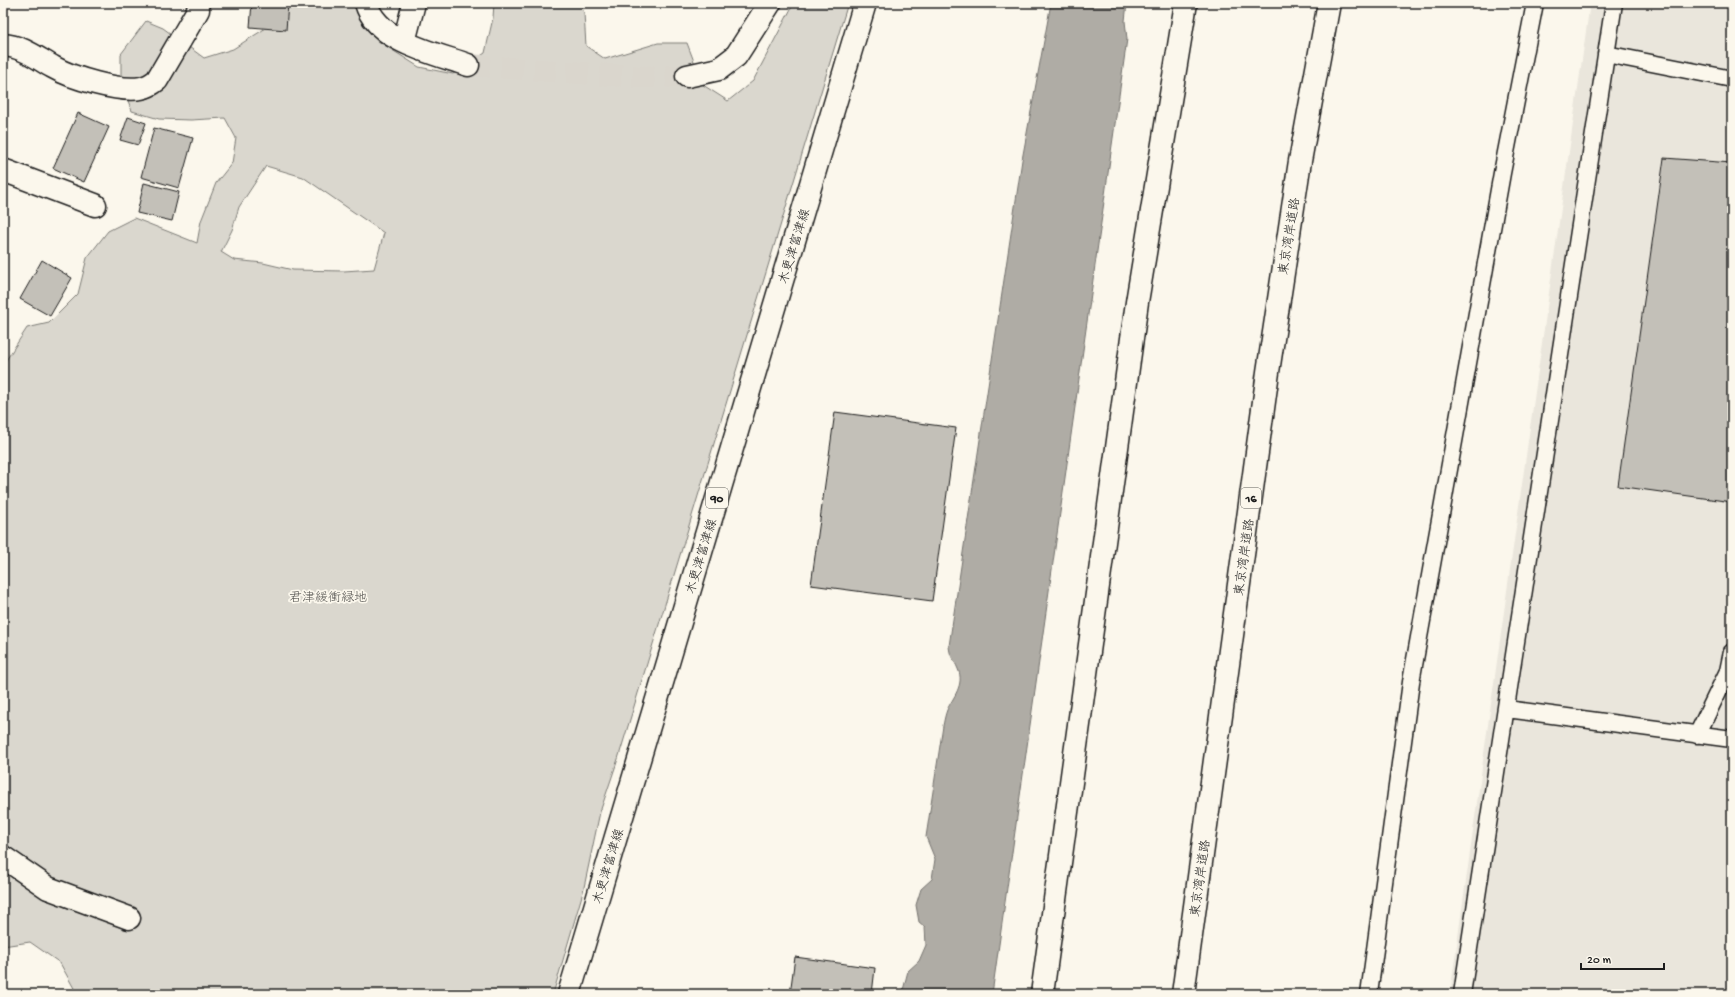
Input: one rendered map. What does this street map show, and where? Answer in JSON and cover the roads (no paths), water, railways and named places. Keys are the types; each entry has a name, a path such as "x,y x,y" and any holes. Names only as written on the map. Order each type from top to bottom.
{"main road":[{"path":"366,3 374,20 383,30 404,42 468,65"},
{"path":"404,42 414,3"},
{"path":"687,76 720,69 736,56 770,3"},
{"name":"木更津富津線","path":"569,994 865,3"},
{"path":"1042,994 1137,302 1186,3"},
{"name":"東京湾岸道路","path":"1183,994 1268,372 1300,160 1329,3"},
{"path":"3,45 11,45 24,50 66,73 118,89 141,88 150,85 156,80 198,10"},
{"path":"3,170 95,205"},
{"path":"3,857 48,888 129,918"}],"lane":[{"path":"1369,994 1411,682 1502,173 1535,3"},
{"path":"1462,994 1507,709 1614,3"},
{"path":"1606,54 1732,79"},
{"path":"1697,735 1728,671 1732,652"},
{"path":"1507,709 1732,739"}],"tunnel":[{"path":"468,65 639,77 687,76"}],"park label":[{"name":"君津緩衝緑地","path":"328,596"}]}
